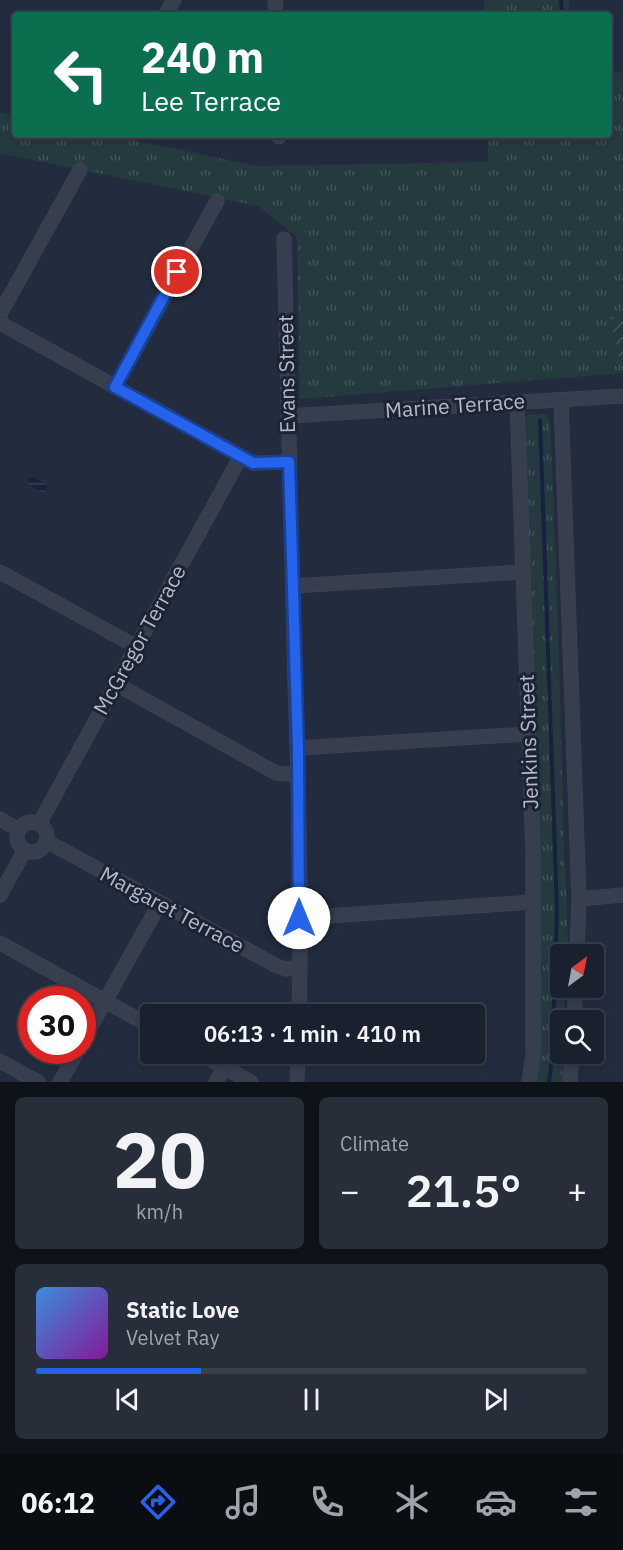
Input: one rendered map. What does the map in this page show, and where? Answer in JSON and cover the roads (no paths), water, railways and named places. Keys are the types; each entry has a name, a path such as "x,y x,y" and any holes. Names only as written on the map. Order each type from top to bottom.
{"street":[{"path":"0,314 80,170"},
{"path":"115,387 217,201"},
{"name":"Evans Street","path":"284,238 298,748 299,1004"},
{"path":"0,323 253,463 289,462"},
{"name":"Marine Terrace","path":"288,416 623,396"},
{"name":"Jenkins Street","path":"561,400 579,899 577,944"},
{"name":"Jenkins Street","path":"517,402 533,902 533,1055 529,1082"},
{"name":"McGregor Terrace","path":"39,824 241,456"},
{"path":"0,572 137,647"},
{"path":"293,586 522,572"},
{"path":"117,684 276,773 298,775"},
{"path":"298,748 528,734"},
{"path":"0,819 19,830"},
{"path":"30,822 39,824 45,831 46,842 39,849 30,852 25,850 18,843 19,830 30,822"},
{"name":"Margaret Terrace","path":"46,842 277,966 286,969 300,967"},
{"path":"0,895 25,850"},
{"path":"579,899 623,895"},
{"path":"299,918 533,902"},
{"path":"96,1017 160,903"},
{"path":"0,943 140,1020"},
{"path":"0,1061 38,1082"},
{"path":"60,1082 70,1064"},
{"path":"217,1064 250,1082"},
{"path":"297,1082 298,1064"},
{"path":"570,1082 571,1064"},
{"path":"216,1082 224,1068"}],"water":[{"path":"31,476 48,485 44,493 27,484"}],"waterway":[{"path":"561,0 562,12"},
{"path":"540,420 557,910 552,1059 549,1082"}]}
